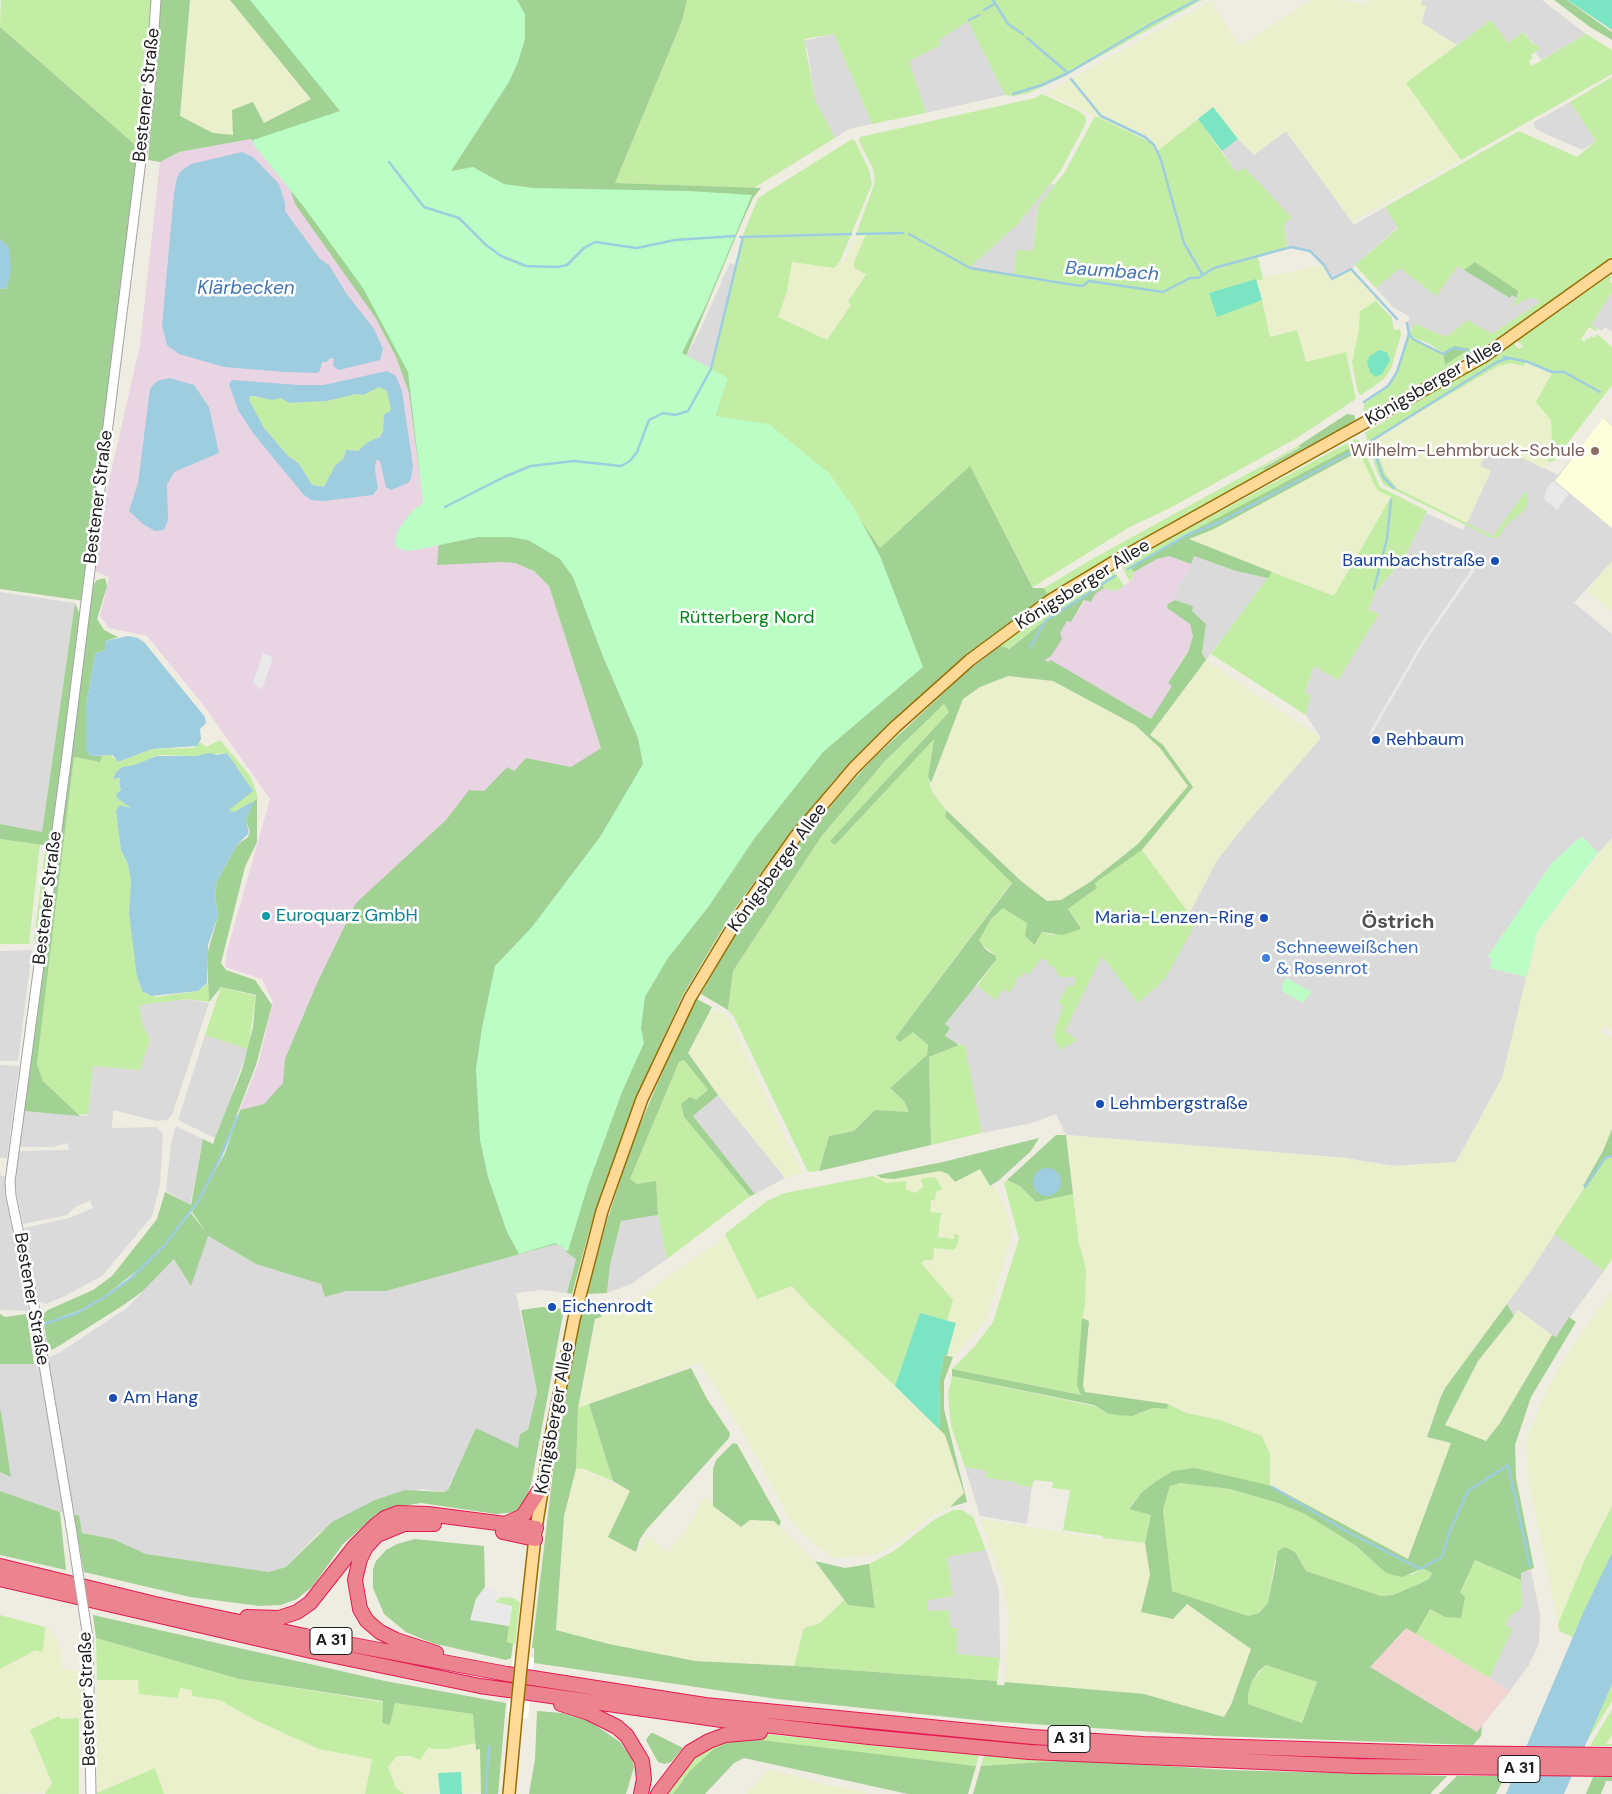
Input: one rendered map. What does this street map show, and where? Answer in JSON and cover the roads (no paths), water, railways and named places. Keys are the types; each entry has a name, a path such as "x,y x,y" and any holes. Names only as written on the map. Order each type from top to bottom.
{"highway":[{"path":"505,1524 523,1516 542,1486"},
{"path":"155,1604 170,1602 254,1618 279,1618 297,1612 310,1602 355,1546 385,1518 398,1513 428,1514 505,1524 536,1534"},
{"path":"507,1674 496,1665 442,1655 396,1640 380,1632 367,1621 360,1609 355,1580 360,1559 366,1547 377,1535 404,1524 424,1522 508,1533 536,1534"},
{"name":"A 31","path":"0,1566 155,1604 305,1636 507,1674 706,1705 1034,1737 1144,1744 1434,1753 1612,1755"},
{"name":"A 31","path":"0,1579 311,1651 480,1686 729,1721 869,1737 1029,1752 1426,1768 1612,1770"},
{"path":"480,1686 502,1694 559,1704 589,1713 616,1727 634,1744 642,1761 644,1779 641,1794"},
{"path":"658,1794 690,1752 708,1741 725,1735 759,1732 824,1737 869,1737"}],"main road":[{"name":"Königsberger Allee","path":"508,1794 542,1486 568,1344 602,1211 656,1067 690,998 740,915 796,836 853,770 895,727 970,660 1051,600 1114,562 1483,357 1612,265"}],"street":[{"name":"Bestener Straße","path":"91,1794 88,1638 36,1316 11,1196 10,1182 67,755 145,128 156,0"}],"water":[{"name":"Klärbecken","path":"242,152 253,157 279,184 285,203 285,211 320,259 329,265 346,293 374,329 383,349 380,360 339,370 333,366 334,359 330,358 327,362 322,362 320,371 317,373 286,372 224,367 179,354 167,345 162,326 177,178 180,172 191,164"},
{"path":"0,239 9,247 11,269 7,289 0,288"},
{"path":"387,371 396,376 402,391 413,466 411,479 408,483 391,490 386,487 380,461 376,460 375,470 378,488 373,495 324,501 311,500 303,494 253,433 238,410 229,384 232,380 324,385","holes":["379,387 387,391 391,410 384,415 383,432 380,437 368,442 358,451 346,450 344,458 335,466 324,487 312,485 299,464 288,456 264,428 249,400 250,396 254,396 272,400 281,398 289,403 326,401 356,394 363,395"]},
{"path":"170,378 194,385 209,407 219,453 174,472 167,485 168,520 164,530 155,531 143,524 129,511 138,483 150,389 157,381"},
{"path":"128,636 138,638 144,642 205,717 206,723 200,729 201,739 197,746 152,749 118,762 113,755 92,756 86,751 86,706 95,654 105,650 105,641"},
{"path":"210,753 217,755 227,753 253,791 229,810 234,812 254,801 246,820 249,833 237,845 217,881 215,893 218,916 208,945 207,983 198,991 151,996 142,991 137,976 129,913 131,880 128,864 121,850 116,811 120,805 131,808 117,798 116,794 121,790 120,778 113,779 116,772 122,767 134,765 157,756 196,756"},
{"path":"1047,1168 1057,1172 1061,1182 1057,1192 1047,1196 1037,1192 1033,1182 1037,1172"},
{"path":"1612,1553 1612,1684 1564,1794 1506,1794 1584,1611"}],"waterway":[{"path":"993,0 1008,24 1023,34"},
{"path":"1013,94 1042,85 1068,73 1151,24 1197,0"},
{"path":"984,10 994,4"},
{"path":"969,20 979,15"},
{"path":"1027,38 1068,73"},
{"path":"1071,79 1101,116 1145,137 1154,145 1161,160 1184,243 1202,274"},
{"name":"Baumbach","path":"389,162 424,207 459,218 486,245 501,256 526,266 558,267 567,265 584,248 595,242 637,248 675,240 735,236"},
{"name":"Baumbach","path":"857,234 903,233"},
{"name":"Baumbach","path":"740,237 851,234"},
{"name":"Baumbach","path":"909,234 970,268 1074,285 1083,286 1089,281 1163,292 1190,278 1198,278 1214,268 1291,247 1310,251 1324,265 1332,279 1351,269 1397,319"},
{"path":"445,507 504,477 531,466 574,461 621,466 630,461 637,452 649,420 663,413 675,415 688,411 711,369 743,237"},
{"name":"Baumbach","path":"1407,323 1409,334 1413,339 1443,354 1453,348 1468,350"},
{"path":"1364,402 1388,386 1397,372 1409,334"},
{"name":"Baumbach","path":"1504,357 1528,362 1552,372 1564,372 1600,392"},
{"path":"1394,488 1383,477 1371,441 1497,362 1509,358"},
{"path":"1128,569 1185,536 1220,522 1357,449"},
{"path":"1374,589 1387,539 1391,500"},
{"path":"1030,648 1045,621 1115,576"},
{"path":"44,1324 77,1313 106,1296 130,1279 164,1246 199,1200 238,1116"},
{"path":"1585,1187 1605,1158 1612,1156"},
{"path":"1272,1487 1346,1531 1420,1569 1442,1557 1449,1533 1468,1491 1508,1465 1530,1566"},
{"path":"486,1794 489,1747"}],"place":[{"name":"Wilhelm-Lehmbruck-Schule","path":"1595,451"},
{"name":"Baumbachstraße","path":"1495,561"},
{"name":"Rehbaum","path":"1376,740"},
{"name":"Euroquarz GmbH","path":"266,916"},
{"name":"Maria-Lenzen-Ring","path":"1264,918"},
{"name":"Schneeweißchen & Rosenrot","path":"1266,958"},
{"name":"Lehmbergstraße","path":"1100,1104"},
{"name":"Eichenrodt","path":"552,1307"},
{"name":"Am Hang","path":"113,1398"}],"district":[{"name":"Östrich","path":"1398,923"}],"park label":[{"name":"Rütterberg Nord","path":"747,618"}]}
